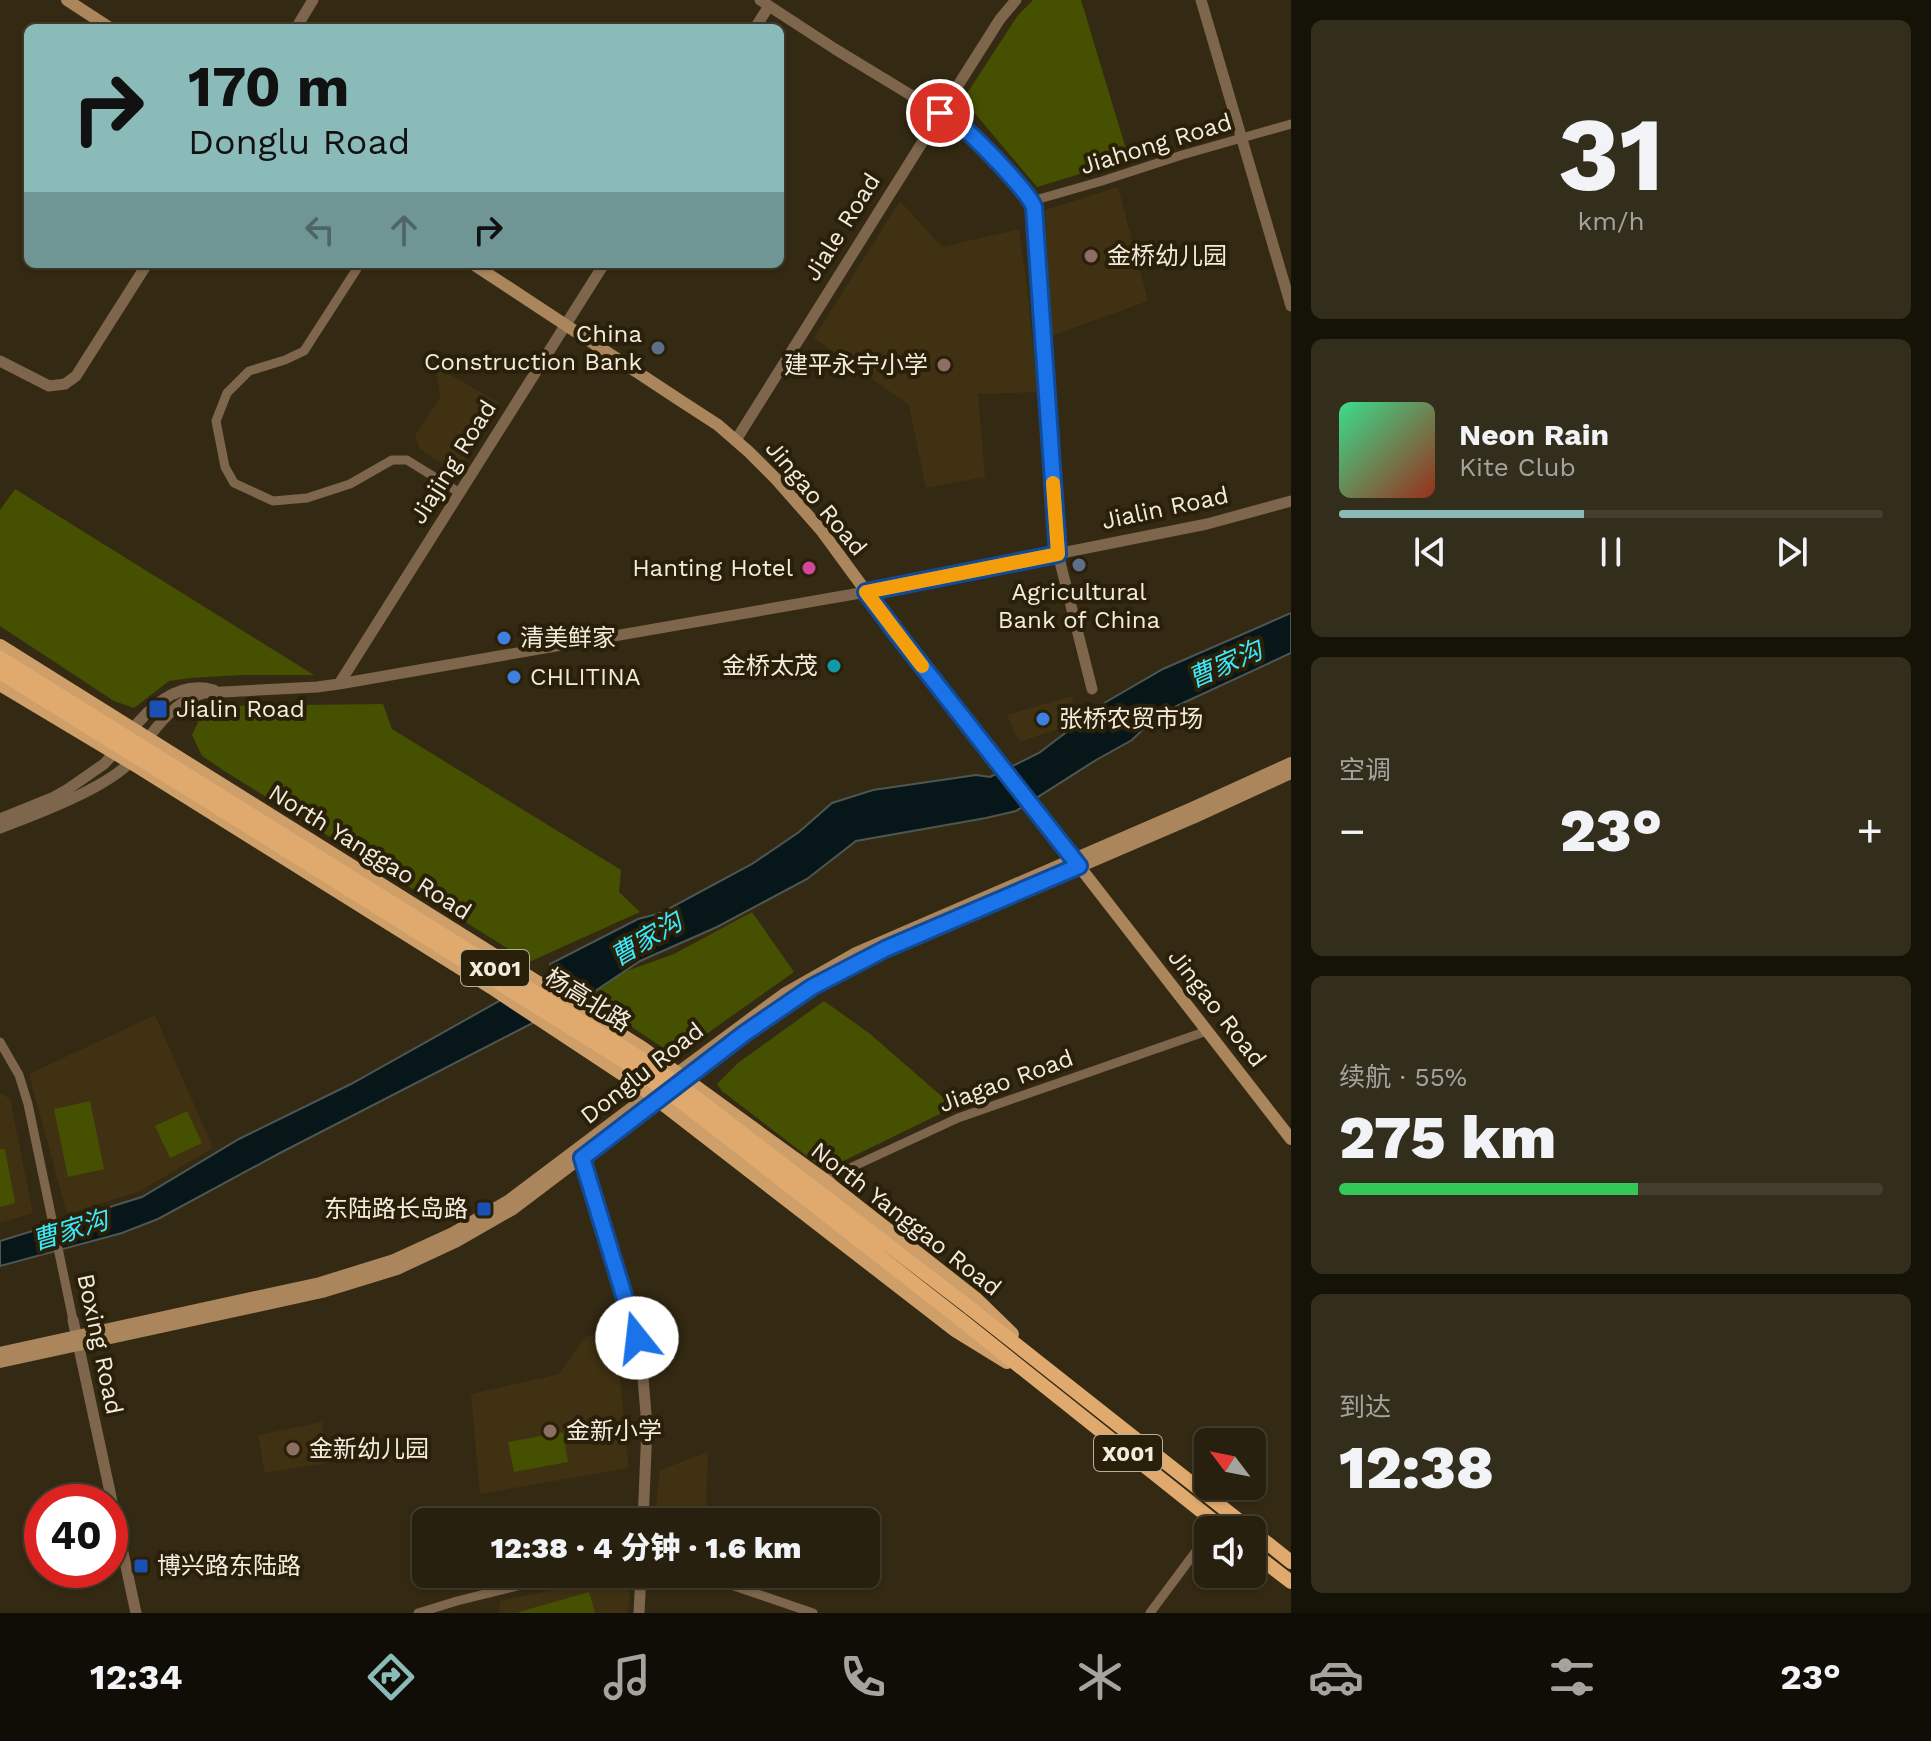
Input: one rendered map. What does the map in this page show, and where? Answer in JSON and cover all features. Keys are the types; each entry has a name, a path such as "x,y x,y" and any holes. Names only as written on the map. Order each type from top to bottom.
{"highway":[{"name":"杨高北路","path":"0,658 648,1063 699,1100 965,1314"},
{"name":"杨高北路","path":"0,672 624,1061 965,1314"},
{"name":"North Yanggao Road","path":"965,1314 1049,1371 1233,1516"},
{"name":"North Yanggao Road","path":"965,1314 1039,1383 1198,1516"},
{"name":"North Yanggao Road","path":"1266,1542 1291,1562"},
{"path":"1266,1563 1291,1582"}],"main road":[{"path":"67,0 104,24"},
{"name":"Jingao Road","path":"479,268 693,409 736,440 776,479 821,530 898,635 1291,1139"},
{"name":"North Yanggao Road","path":"0,646 642,1048 824,1180 976,1299 1049,1371"},
{"name":"North Yanggao Road","path":"0,684 544,1021 654,1096 955,1330 1039,1383"},
{"name":"Donglu Road","path":"0,1362 320,1283 408,1255 508,1201 681,1075 836,974 1291,763"},
{"name":"Donglu Road","path":"1076,862 1195,817 1291,773"},
{"name":"Donglu Road","path":"0,1353 77,1341 311,1294 397,1269 497,1219 582,1158 654,1096"},
{"name":"X001","path":"1225,1510 1291,1553"}],"street":[{"path":"298,24 313,0"},
{"name":"Jiale Road","path":"736,440 940,113 1000,19 1016,0"},
{"path":"1201,0 1291,306"},
{"path":"757,24 769,3 835,49 940,113 964,129 1032,201 1058,554 1092,689"},
{"name":"Jiahong Road","path":"1032,201 1291,124"},
{"path":"0,361 49,386 65,384 76,376 144,268"},
{"path":"357,268 304,351 249,371 227,393 216,421 225,467 234,483 273,501 307,498 350,484 392,460 407,460 460,493"},
{"name":"Jiajing Road","path":"343,684 602,268"},
{"name":"Jiajing Road","path":"343,684 460,493 568,326"},
{"name":"Jialin Road","path":"131,763 148,738 180,703 191,696 218,691 343,684 866,592 1207,524 1291,501"},
{"path":"0,819 54,797 104,764 154,706 177,692 199,686 218,691"},
{"path":"0,828 82,793 131,763"},
{"name":"Jiagao Road","path":"824,1180 958,1118 1207,1031"},
{"name":"Boxing Road","path":"0,1042 15,1067 25,1094 136,1613"},
{"path":"582,1158 641,1354 647,1426 644,1508"},
{"path":"1150,1613 1194,1557"},
{"path":"418,1613 509,1588"},
{"path":"639,1613 640,1588"},
{"path":"740,1588 813,1613"}],"shaded area":[{"name":"金桥幼儿园","path":"1118,187 1148,301 1051,336 1045,210"},
{"name":"建平永宁小学","path":"900,201 942,247 1019,229 1037,392 978,394 985,477 926,488 909,405 814,338"},
{"path":"440,369 498,402 457,473 420,449 415,436 440,398 437,373"},
{"name":"张桥农贸市场","path":"1072,696 1077,723 1019,742 1007,715"},
{"path":"155,1015 213,1148 138,1192 67,1214 29,1074"},
{"path":"0,1093 10,1099 33,1213 0,1223"},
{"name":"金新小学","path":"615,1330 629,1468 480,1494 471,1394 559,1374 585,1337"},
{"name":"金新幼儿园","path":"322,1422 326,1463 265,1473 258,1435"},
{"path":"708,1452 706,1508 656,1508 660,1470"},
{"path":"562,1588 629,1588 630,1593 628,1613 499,1613 500,1601"}],"green space":[{"path":"1033,0 1081,0 1129,159 1037,187 967,104 966,95 1018,15"},
{"path":"15,489 314,675 190,678 169,681 134,708 114,701 0,626 0,510"},
{"path":"383,704 392,729 621,870 619,892 640,912 529,962 202,756 192,735 200,718 215,706"},
{"path":"752,912 794,972 685,1049 671,1053 588,998 618,974 674,954"},
{"path":"824,1001 869,1033 954,1107 825,1170 717,1084 738,1063"},
{"path":"90,1101 104,1169 68,1177 54,1109"},
{"path":"187,1111 202,1143 170,1158 155,1126"},
{"path":"0,1149 5,1149 15,1203 0,1207"},
{"path":"563,1432 568,1462 514,1472 508,1442"},
{"path":"589,1592 595,1613 519,1613 519,1612"}],"water":[{"name":"曹家沟","path":"1291,613 1291,653 1159,714 1132,740 1016,811 856,841 807,879 717,927 640,961 595,991 158,1219 122,1233 0,1266 0,1241 142,1197 239,1139 351,1084 551,972 550,964 638,919 661,913 752,864 799,832 832,803 873,790 976,775 990,777 1039,753 1106,702 1163,669"}],"slow traffic":[{"path":"922,666 866,592 1058,554 1053,483"}],"place":[{"name":"金桥幼儿园","path":"1091,256"},
{"name":"China Construction Bank","path":"658,348"},
{"name":"建平永宁小学","path":"944,365"},
{"name":"Agricultural Bank of China","path":"1079,565"},
{"name":"Hanting Hotel","path":"809,568"},
{"name":"清美鲜家","path":"504,638"},
{"name":"金桥太茂","path":"834,666"},
{"name":"CHLITINA","path":"514,677"},
{"name":"Jialin Road","path":"158,709"},
{"name":"张桥农贸市场","path":"1043,719"},
{"name":"东陆路长岛路","path":"484,1209"},
{"name":"金新小学","path":"550,1431"},
{"name":"金新幼儿园","path":"293,1449"},
{"name":"博兴路东陆路","path":"141,1566"}],"route":[{"path":"637,1338 582,1158 745,1033 812,987 885,949 1079,866 866,592 1058,554 1034,207 1026,194 971,136 940,113"}]}
